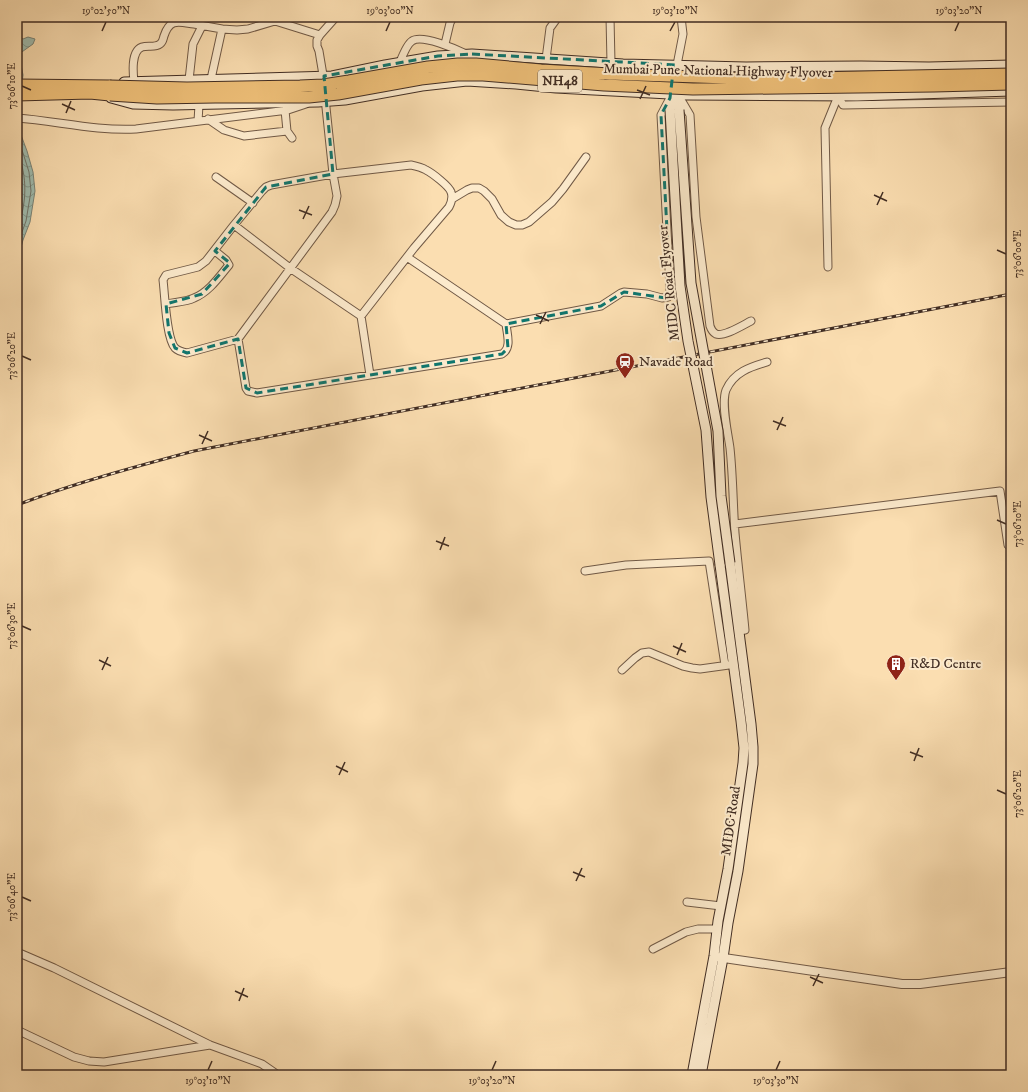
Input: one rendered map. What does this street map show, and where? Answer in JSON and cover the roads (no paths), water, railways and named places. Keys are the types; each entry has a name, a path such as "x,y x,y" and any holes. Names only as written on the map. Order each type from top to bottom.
{"highway":[{"name":"Mumbai Pune National Highway Flyover","path":"90,89 110,90 323,85 428,67 458,64 610,74 757,79 1011,74"},
{"name":"Mumbai Pune National Highway Flyover","path":"110,90 157,98 309,97 338,94 421,78 457,75 483,75 604,85 693,89 1011,84"},
{"name":"NH48","path":"17,85 41,90"},
{"name":"NH48","path":"17,95 41,90 90,89"}],"main road":[{"path":"90,89 134,81 332,76 400,62 438,56 466,54 611,63 746,67 1011,65"},
{"path":"674,110 670,96 673,72 678,65"},
{"path":"674,110 680,96 681,72 678,65"},
{"path":"90,89 133,104 173,105 345,100 422,86 467,81 670,96 838,96 1011,91"},
{"name":"MIDC Road Flyover","path":"674,110 691,283 718,431 721,496 730,566"},
{"name":"MIDC Road Flyover","path":"674,110 680,286 688,341 706,430 711,497 721,568"},
{"path":"721,568 730,566"},
{"name":"MIDC Road","path":"701,1075 738,871 753,764 751,724 730,566"},
{"name":"MIDC Road","path":"692,1075 714,956 744,763 742,726 730,665 721,568"}],"street":[{"path":"188,17 194,24"},
{"path":"336,17 317,40 324,76 333,174 337,196 332,212 238,339 187,353 178,351 175,348 169,333 163,280 166,275 198,267 203,264 215,251 252,203 266,187 270,185 333,174 411,165 427,170 449,188 452,193 452,199 449,207 414,248 361,316 370,375"},
{"path":"445,44 453,17"},
{"path":"546,59 550,28 558,17"},
{"path":"610,17 611,63"},
{"path":"678,65 683,34 681,17"},
{"path":"134,81 132,68 134,58 139,48 160,44 166,29 171,24 176,22 237,30 267,24 276,19 320,35"},
{"path":"189,80 193,44 202,26"},
{"path":"211,79 222,29"},
{"path":"400,62 409,44 413,40 418,39 445,44 466,54"},
{"path":"407,257 506,324 601,306 624,292 646,294 662,298 668,297 670,288 661,115 670,96"},
{"path":"680,96 690,115 696,217 710,326 712,332 720,334 726,333 751,321"},
{"path":"838,96 843,106 1011,102"},
{"path":"828,267 825,128 838,96"},
{"path":"17,118 99,129 119,130 285,110 314,102"},
{"path":"198,121 199,105"},
{"path":"285,110 287,131 292,138"},
{"path":"208,119 224,130 244,136 287,131"},
{"path":"452,199 467,190 479,188 492,199 501,215 509,222 516,225 522,225 529,222 552,202 586,157"},
{"path":"216,177 252,203"},
{"path":"234,225 290,268 361,316"},
{"path":"166,304 193,299 210,287 229,265 226,260 215,251"},
{"path":"238,339 246,388 248,391 257,393 502,354 506,352 508,348 506,324"},
{"path":"739,631 745,630 735,524 730,449 724,404 725,392 729,384 737,375 748,368 767,362"},
{"path":"735,524 1000,491 1008,545"},
{"path":"585,572 626,565 709,561 730,665"},
{"path":"622,670 642,653 649,652 683,666 700,669 743,662"},
{"path":"687,902 721,906"},
{"path":"653,949 686,932 698,929 717,929"},
{"path":"17,952 54,968 210,1045 262,1064 276,1073 276,1075"},
{"path":"714,956 902,984 920,984 1011,972"},
{"path":"17,1030 74,1057 88,1061 104,1062 210,1045"}],"water":[{"path":"17,35 23,39 28,37 35,39 33,44 19,54 23,75 18,127 33,172 35,191 30,222 17,262"}],"railway":[{"path":"17,505 83,482 194,451 1011,294"}],"place":[{"name":"Navade Road","path":"625,379"},
{"name":"R&D Centre","path":"896,681"}]}
